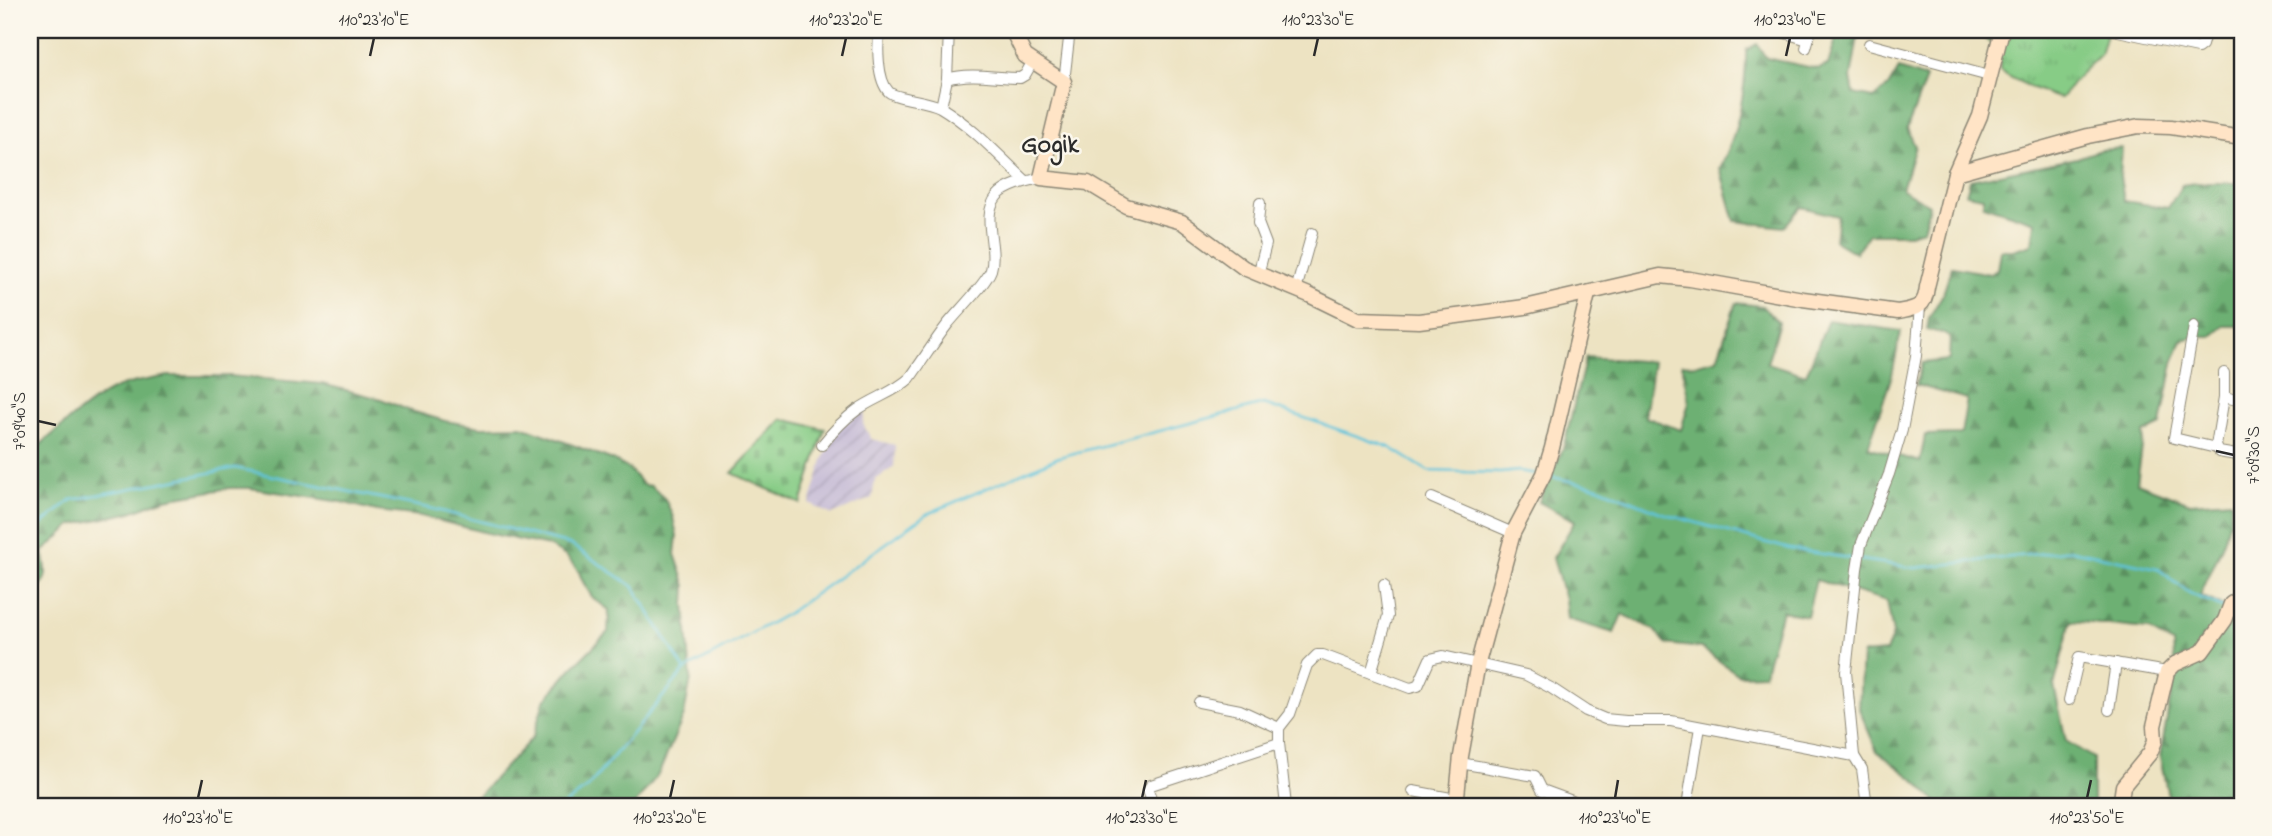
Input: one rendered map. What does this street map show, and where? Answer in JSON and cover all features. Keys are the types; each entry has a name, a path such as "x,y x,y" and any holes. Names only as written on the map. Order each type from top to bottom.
{"street":[{"path":"880,30 879,63 887,90 894,95 941,107 962,122 1026,181"},
{"path":"941,107 947,79 949,30"},
{"path":"1012,30 1025,56 1064,82"},
{"path":"1041,178 1064,82 1070,30"},
{"path":"1776,30 1808,39"},
{"path":"2113,30 2198,48 2202,46 2206,30"},
{"path":"822,445 837,425 910,378 947,326 989,275 992,261 989,216 992,204 1004,191 1026,181 1041,178 1088,183 1126,206 1182,222 1225,255 1258,275 1358,319 1419,321 1525,307 1649,278 1671,276 1898,312 1920,306 1926,300 1955,173 1980,116 1997,31"},
{"path":"1868,44 1989,76"},
{"path":"947,79 978,75 1020,78 1025,75 1033,61"},
{"path":"1955,173 2088,136 2139,126 2171,127 2242,138"},
{"path":"1258,275 1266,244 1258,223 1260,203"},
{"path":"1296,290 1312,233"},
{"path":"1413,791 1456,803 1460,763 1478,663 1513,533 1542,477 1552,448 1588,293"},
{"path":"1867,806 1861,769 1854,756 1846,672 1861,545 1889,474 1902,430 1916,356 1920,306"},
{"path":"2194,326 2174,439 2242,456"},
{"path":"2216,449 2224,397 2224,373"},
{"path":"2224,397 2242,401"},
{"path":"1432,498 1513,533"},
{"path":"1371,673 1388,617 1384,584"},
{"path":"2120,806 2123,786 2150,753 2155,741 2154,726 2167,672 2175,664 2202,652 2237,601"},
{"path":"1286,806 1279,728 1290,714 1307,665 1317,655 1332,656 1414,688 1418,686 1432,657 1443,656 1526,675 1586,711 1605,719 1656,719 1854,756"},
{"path":"2069,700 2079,657 2167,672"},
{"path":"2109,710 2116,663"},
{"path":"1199,702 1240,710 1279,728"},
{"path":"1687,806 1700,727"},
{"path":"1154,806 1148,790 1151,785 1279,743"},
{"path":"1460,763 1535,776 1542,790 1572,801 1578,806"}],"shaded area":[{"path":"863,410 863,424 871,439 895,445 894,467 875,480 872,498 832,515 810,504 823,460 839,427"}],"green space":[{"path":"1839,30 1859,30 1851,78 1854,94 1873,98 1888,87 1899,69 1926,78 1907,129 1915,146 1902,189 1929,205 1923,230 1909,234 1869,234 1855,253 1835,241 1838,216 1801,207 1784,227 1735,221 1720,168 1740,111 1746,50 1757,44 1766,58 1818,69 1828,65"},
{"path":"1972,30 2107,30 2100,55 2061,98 2030,87 2000,71 1996,51"},
{"path":"2122,148 2120,177 2124,201 2168,208 2182,185 2242,183 2242,326 2224,326 2212,336 2182,340 2173,363 2161,425 2144,433 2137,483 2190,503 2231,500 2225,537 2200,596 2221,605 2238,608 2242,605 2242,806 2170,806 2160,757 2175,673 2173,644 2147,629 2071,621 2054,686 2066,741 2093,758 2093,806 1940,806 1915,780 1877,751 1859,709 1862,654 1886,652 1893,634 1887,601 1816,580 1807,616 1782,611 1764,674 1739,675 1701,648 1667,644 1653,629 1622,614 1614,633 1567,619 1565,599 1553,558 1575,521 1539,502 1563,449 1586,357 1653,362 1645,417 1681,430 1689,402 1682,364 1694,365 1717,359 1736,303 1762,306 1779,322 1767,363 1806,375 1828,320 1901,331 1892,375 1868,447 1920,462 1925,435 1961,434 1967,399 1916,385 1922,363 1949,360 1950,336 1927,329 1929,318 1943,294 1952,267 1990,274 1997,270 2000,250 2013,250 2032,244 2035,222 1983,205 1983,197 1966,194 1970,180 2077,158 2100,150"},
{"path":"169,376 229,376 322,384 381,399 445,421 482,427 522,426 613,460 629,469 643,485 651,486 665,499 677,536 675,554 686,586 691,679 684,715 659,773 634,806 462,806 479,795 533,737 544,701 608,632 609,610 592,597 579,572 567,557 549,546 421,516 377,511 341,502 250,488 230,488 165,499 128,513 72,525 43,552 46,566 44,581 30,596 30,453 105,393 142,380"},
{"path":"782,419 825,429 801,504 732,473"}],"waterway":[{"path":"563,806 588,787 685,670 787,614 927,514 1059,457 1264,404 1389,447 1428,471 1519,471 1537,474"},
{"path":"30,534 71,500 235,468 433,509 571,545 633,586 685,670"},
{"path":"1547,476 1598,487 1662,513 1789,549 1915,568 2072,550 2157,568 2189,593 2223,608"},
{"path":"2232,612 2242,617"}],"district":[{"name":"Gogik","path":"1050,143"}]}
